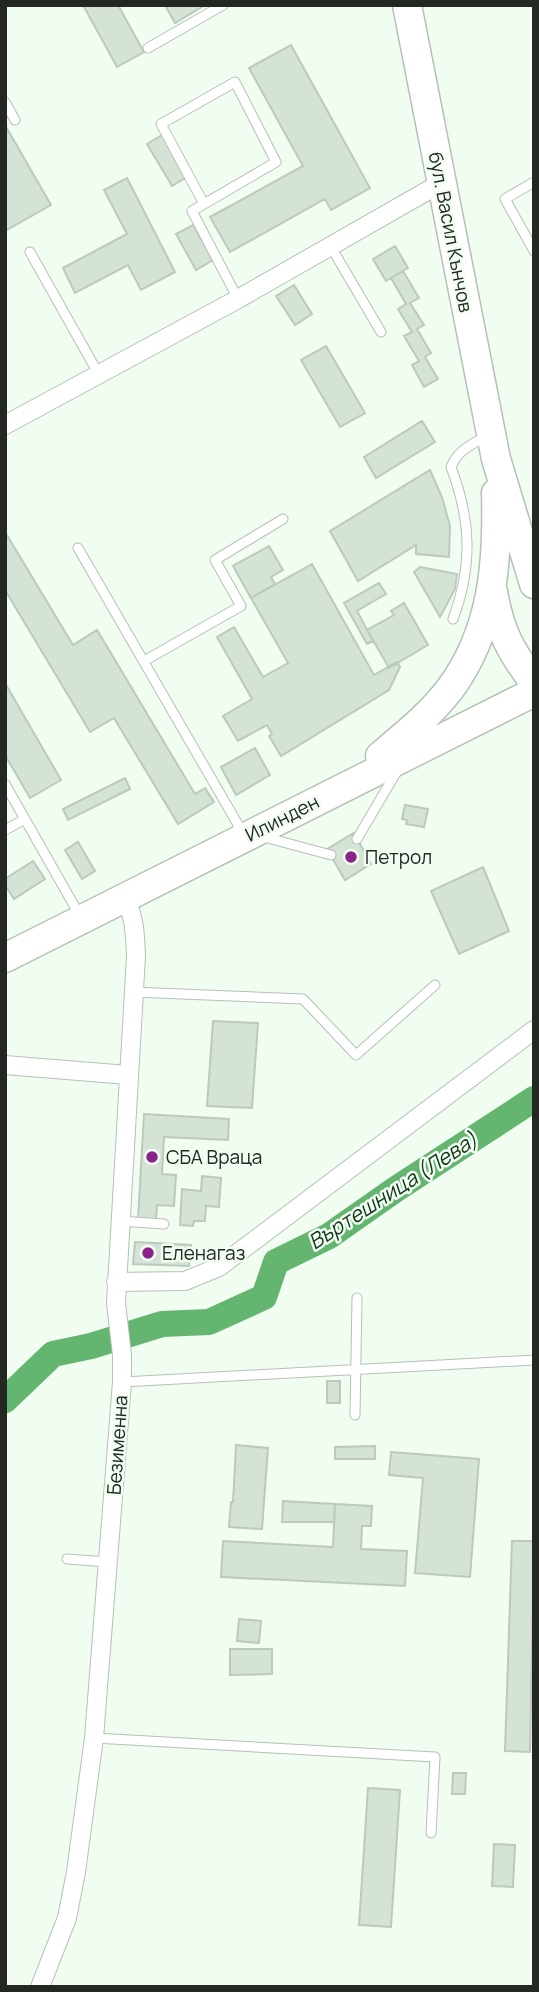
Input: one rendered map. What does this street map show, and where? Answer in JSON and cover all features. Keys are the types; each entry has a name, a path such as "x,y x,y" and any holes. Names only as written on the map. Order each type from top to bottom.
{"main road":[{"name":"бул. Васил Кънчов","path":"407,5 493,446 534,584"},
{"name":"бул. Васил Кънчов","path":"346,785 415,726 449,690 474,648 493,589 497,538 493,446"},
{"path":"513,516 534,553"},
{"path":"493,589 497,617 506,643 534,682"},
{"name":"Илинден","path":"5,960 534,692"}],"street":[{"path":"5,425 238,299 441,183"},
{"name":"Безименна","path":"40,1987 66,1918 76,1872 94,1738 108,1562 122,1382 116,1282 135,928 125,898"},
{"path":"116,1282 185,1281 219,1267 534,1030"},
{"path":"5,1065 128,1075"}],"lane":[{"path":"148,48 223,5"},
{"path":"204,204 161,124 235,82 276,162 204,204 192,211 238,299"},
{"path":"5,102 15,120"},
{"path":"534,182 505,199 534,251"},
{"path":"331,247 381,332"},
{"path":"30,252 99,373"},
{"path":"453,619 464,590 469,534 461,492 450,467 463,449 493,446"},
{"path":"144,661 241,606 215,560 283,519"},
{"path":"78,548 248,835 331,855"},
{"path":"357,839 407,754"},
{"path":"5,784 82,920"},
{"path":"5,830 25,819"},
{"path":"132,992 303,999 356,1055 435,985"},
{"path":"120,1221 164,1224"},
{"path":"355,1415 357,1298"},
{"path":"122,1382 534,1360"},
{"path":"67,1559 108,1562"},
{"path":"94,1738 435,1757 431,1833"}],"building":[{"path":"83,5 118,5 144,52 117,67"},
{"path":"165,5 205,5 175,23"},
{"path":"291,45 370,188 331,210 325,199 230,252 210,217 303,166 249,68"},
{"path":"5,125 51,205 5,231"},
{"path":"162,135 187,177 172,186 147,144"},
{"path":"127,178 175,272 141,290 128,265 75,293 63,268 127,234 104,190"},
{"path":"193,225 213,260 196,270 176,234"},
{"path":"395,246 408,268 386,281 373,259"},
{"path":"403,271 419,298 410,303 424,325 417,329 431,353 425,357 438,379 424,387 412,365 419,361 404,336 412,332 398,309 406,304 391,278"},
{"path":"294,285 312,314 295,325 276,296"},
{"path":"326,346 365,413 340,427 301,360"},
{"path":"422,421 435,442 376,478 364,457"},
{"path":"430,470 442,497 450,526 449,557 416,554 416,545 358,581 330,531"},
{"path":"5,532 73,645 97,630 195,794 205,788 214,802 178,824 114,718 90,732 5,590"},
{"path":"269,546 283,570 271,577 275,584 251,598 233,566"},
{"path":"312,564 374,675 397,662 400,667 389,690 281,756 269,736 272,734 267,725 238,741 223,716 252,699 217,637 234,627 263,677 288,663 251,598"},
{"path":"420,567 457,574 455,589 440,617 414,572"},
{"path":"379,583 386,594 357,611 373,641 367,644 344,603"},
{"path":"404,603 428,645 389,668 367,630 394,615 391,611"},
{"path":"5,683 61,780 30,798 5,755"},
{"path":"255,748 270,775 236,795 221,767"},
{"path":"125,778 130,789 68,820 63,809"},
{"path":"405,805 428,809 424,827 406,824 407,820 402,819"},
{"path":"354,833 371,864 345,880 327,849"},
{"path":"78,842 95,871 82,879 65,850"},
{"path":"33,861 45,879 14,899 5,885 5,879"},
{"path":"483,867 509,931 459,954 431,891"},
{"path":"213,1021 258,1023 252,1108 207,1106"},
{"name":"СБА Враца","path":"144,1114 229,1119 228,1140 164,1137 162,1174 176,1175 174,1206 157,1205 156,1220 138,1219"},
{"path":"202,1176 221,1178 219,1207 206,1206 205,1221 194,1221 193,1226 180,1225 182,1189 201,1191"},
{"path":"135,1242 191,1245 189,1266 133,1264"},
{"path":"327,1381 340,1381 340,1403 327,1403"},
{"path":"236,1445 268,1448 262,1529 229,1527"},
{"path":"375,1446 375,1459 335,1459 335,1447"},
{"path":"391,1452 479,1459 470,1577 415,1573 423,1478 389,1475"},
{"path":"283,1501 335,1504 334,1522 282,1522"},
{"path":"335,1504 372,1506 371,1526 362,1526 361,1549 407,1551 405,1586 221,1577 223,1541 333,1547"},
{"path":"512,1541 534,1541 530,1752 505,1751"},
{"path":"239,1619 261,1621 259,1643 237,1641"},
{"path":"230,1649 272,1649 272,1674 230,1675"},
{"path":"453,1773 466,1773 465,1794 452,1794"},
{"path":"368,1788 400,1790 391,1927 359,1925"},
{"path":"494,1844 515,1845 513,1887 492,1886"}],"waterway":[{"name":"Въртешница (Лева)","path":"5,1400 53,1354 91,1346 162,1324 209,1322 264,1297 276,1262 329,1236 534,1099"}],"place":[{"name":"Петрол","path":"351,857"},
{"name":"СБА Враца","path":"152,1157"},
{"name":"Еленагаз","path":"148,1253"}]}
